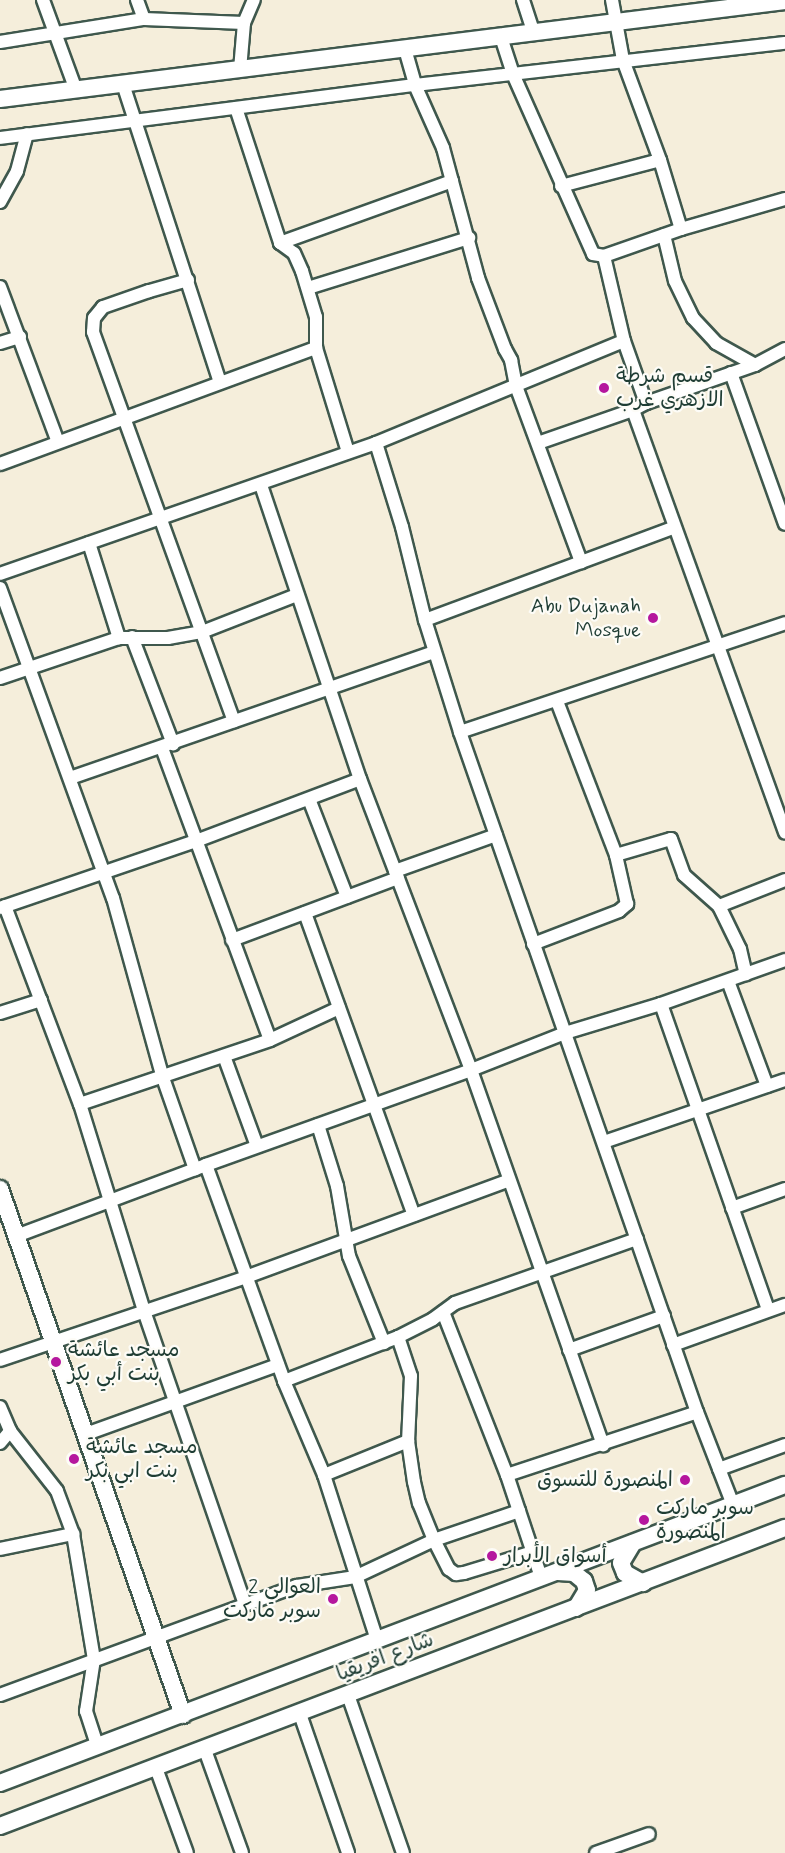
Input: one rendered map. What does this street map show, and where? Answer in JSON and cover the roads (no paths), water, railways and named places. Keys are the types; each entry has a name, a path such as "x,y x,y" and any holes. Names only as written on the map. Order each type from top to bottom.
{"street":[{"path":"43,0 76,90"},
{"path":"137,0 144,19"},
{"path":"240,70 244,23 254,0"},
{"path":"523,0 534,33"},
{"path":"612,0 623,60 660,160 681,229"},
{"path":"0,99 615,23 710,6 785,1"},
{"path":"0,42 144,19 244,23"},
{"path":"501,37 513,74 592,254 604,256 681,229 785,199"},
{"path":"0,138 416,85 785,43"},
{"path":"405,49 416,85 443,148 478,278 511,360 516,386 581,562"},
{"path":"123,84 189,280 220,383"},
{"path":"236,108 280,243 294,253 308,288 316,317 316,348 348,452"},
{"path":"0,202 17,171 27,134"},
{"path":"561,186 660,160"},
{"path":"280,243 452,181"},
{"path":"664,235 675,281 693,318 716,343 755,365"},
{"path":"308,288 469,238"},
{"path":"604,256 624,341 646,403"},
{"path":"189,280 110,304 98,312 94,318 93,332 234,721"},
{"path":"0,287 58,442"},
{"path":"0,343 20,337"},
{"path":"0,574 261,485 376,443 624,341"},
{"path":"0,464 125,416 316,348"},
{"path":"538,443 755,365 785,349"},
{"path":"731,373 785,524"},
{"path":"633,410 785,833"},
{"path":"376,443 402,527 424,620 460,732 697,1412 733,1505"},
{"path":"261,485 360,779 471,1070 603,1445"},
{"path":"424,620 674,528"},
{"path":"89,543 167,746 196,840 270,1040"},
{"path":"0,588 112,898 162,1075 246,1277 284,1381 324,1475 376,1640"},
{"path":"0,678 126,637 168,638 202,632 297,595"},
{"path":"460,732 785,623"},
{"path":"70,778 434,652"},
{"path":"533,944 626,906 616,855 557,701"},
{"path":"245,1604 144,1311 80,1104 42,1000 3,907 196,840 360,779"},
{"path":"309,799 347,897"},
{"path":"232,940 347,897 396,874 496,835"},
{"path":"616,855 671,839 684,875 719,906 740,949 746,974"},
{"path":"719,906 785,880"},
{"path":"305,913 414,1215"},
{"path":"16,1236 257,1146 471,1070 565,1033 661,1004 785,960"},
{"path":"728,981 767,1086"},
{"path":"0,1013 42,1000"},
{"path":"661,1004 768,1310"},
{"path":"80,1104 270,1040 339,1008"},
{"path":"224,1056 257,1146"},
{"path":"604,1142 785,1080"},
{"path":"318,1125 337,1186 352,1265 371,1305 384,1343"},
{"path":"0,1360 246,1277 509,1180"},
{"path":"0,1189 183,1715"},
{"path":"732,1208 785,1189"},
{"path":"284,1381 398,1337 455,1303 637,1239"},
{"path":"674,1345 785,1305"},
{"path":"443,1312 507,1475 541,1577"},
{"path":"569,1350 664,1316"},
{"path":"398,1337 411,1376 408,1442 419,1503 449,1569 456,1574 533,1552"},
{"path":"86,1434 278,1365"},
{"path":"0,1407 10,1431 57,1491 73,1534 94,1659 85,1704 98,1747"},
{"path":"507,1475 697,1412"},
{"path":"0,1443 10,1431"},
{"path":"324,1475 408,1442"},
{"path":"719,1469 785,1445"},
{"name":"شارع افريقيا","path":"0,1783 785,1485"},
{"path":"0,1695 297,1586 355,1577 434,1540 519,1511"},
{"name":"شارع افريقيا","path":"0,1826 785,1528"},
{"path":"0,1549 73,1534"},
{"path":"634,1542 621,1563 625,1573 643,1582"},
{"path":"558,1572 574,1573 584,1581 586,1590 576,1608"},
{"path":"348,1695 403,1853"},
{"path":"300,1714 348,1853"},
{"path":"205,1750 242,1853"},
{"path":"156,1768 187,1853"},
{"path":"596,1853 610,1851 649,1834"}],"place":[{"name":"قسم شرطة الازهري غرب","path":"604,388"},
{"name":"Abu Dujanah Mosque","path":"653,618"},
{"name":"مسجد عائشة بنت أبي بكر","path":"56,1362"},
{"name":"مسجد عائشة بنت ابي بكر","path":"74,1459"},
{"name":"المنصورة للتسوق","path":"685,1480"},
{"name":"سوبر ماركت المنصورة","path":"644,1520"},
{"name":"أسواق الأبرار","path":"492,1556"},
{"name":"العوالي 2 سوبر ماركت","path":"333,1599"}]}
